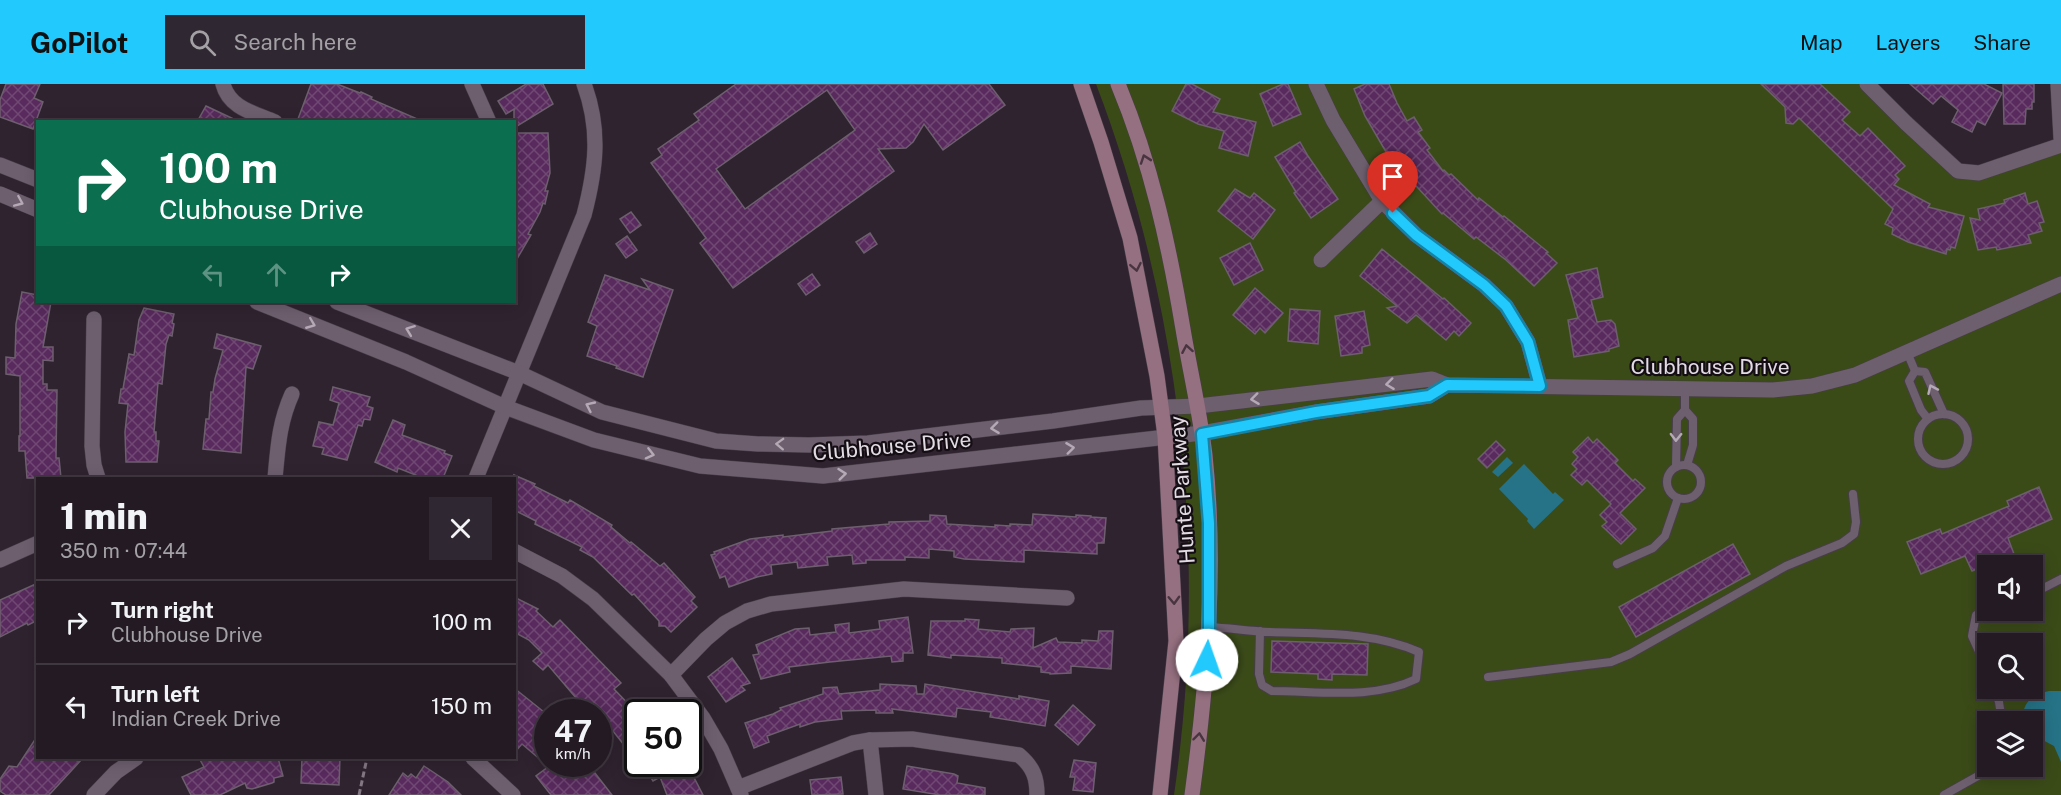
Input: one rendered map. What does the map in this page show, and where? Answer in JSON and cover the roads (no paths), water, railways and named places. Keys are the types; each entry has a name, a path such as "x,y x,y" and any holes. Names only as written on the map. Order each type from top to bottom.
{"main road":[{"name":"Hunte Parkway","path":"1081,84 1130,238 1157,376 1165,436 1176,641 1160,795"},
{"name":"Hunte Parkway","path":"1118,84 1152,179 1171,256 1202,434 1209,523 1209,627 1202,716 1192,795"}],"street":[{"path":"472,84 488,120"},
{"path":"476,477 584,215 593,178 596,146 591,102 584,84"},
{"path":"1316,84 1333,120 1382,201 1416,235 1484,285 1506,306 1528,342 1540,386"},
{"path":"1867,84 1958,171 1979,173 2061,145"},
{"path":"2058,84 2061,138"},
{"path":"224,87 228,98 235,104 271,120"},
{"path":"0,165 36,179"},
{"path":"0,194 36,209"},
{"path":"1321,260 1382,201"},
{"name":"Clubhouse Drive","path":"340,303 519,373 602,412 716,441 809,445 868,443 1141,408 1198,406 1432,379 1447,385 1773,390 1812,386 1855,375 2061,284"},
{"name":"Clubhouse Drive","path":"259,303 406,362 505,407 594,440 700,466 824,477 1165,436 1202,434 1316,412 1429,396 1447,385"},
{"path":"94,319 92,446 98,477"},
{"path":"275,477 283,414 292,394"},
{"path":"0,560 36,544"},
{"path":"516,552 562,576 593,598 671,675 703,718 721,749 740,791 853,743 870,740 912,739 1019,755 1030,764 1037,780 1037,795"},
{"path":"671,675 725,623 747,611 771,604 904,589 1067,598"},
{"path":"870,740 876,795"},
{"path":"94,795 116,772 135,759"},
{"path":"474,759 513,795"}],"lane":[{"path":"1907,352 1915,371"},
{"path":"1915,371 1925,372 1944,414"},
{"path":"1915,371 1909,381 1921,410 1928,419"},
{"path":"1676,467 1677,419 1685,410 1685,388"},
{"path":"1685,410 1694,419 1693,446 1687,465"},
{"path":"1944,414 1951,415 1964,425 1968,440 1962,456 1947,463 1939,463 1931,460 1920,448 1919,432 1928,419 1944,414"},
{"path":"1687,465 1697,471 1700,477 1700,488 1694,496 1678,498 1670,492 1667,481 1671,470 1687,465"},
{"path":"1488,677 1611,662 1630,654 1786,566 1842,543 1854,534 1856,522 1853,494"},
{"path":"1617,564 1653,548 1665,536 1678,498"},
{"path":"2043,588 2061,579"},
{"path":"1977,615 1972,636 1977,647"},
{"path":"1209,627 1356,635 1405,646 1419,652 1416,679 1401,687 1368,692 1272,691 1262,686 1259,674 1260,631"},
{"path":"1944,795 1977,776"}],"water":[{"path":"1507,457 1513,463 1498,477 1492,472"},
{"path":"1524,464 1553,494 1555,492 1564,500 1534,529 1527,521 1528,519 1499,489"},
{"path":"2061,691 2061,762 2054,746 2043,740 2043,711 2024,711 2029,700 2043,699 2043,693"}]}
